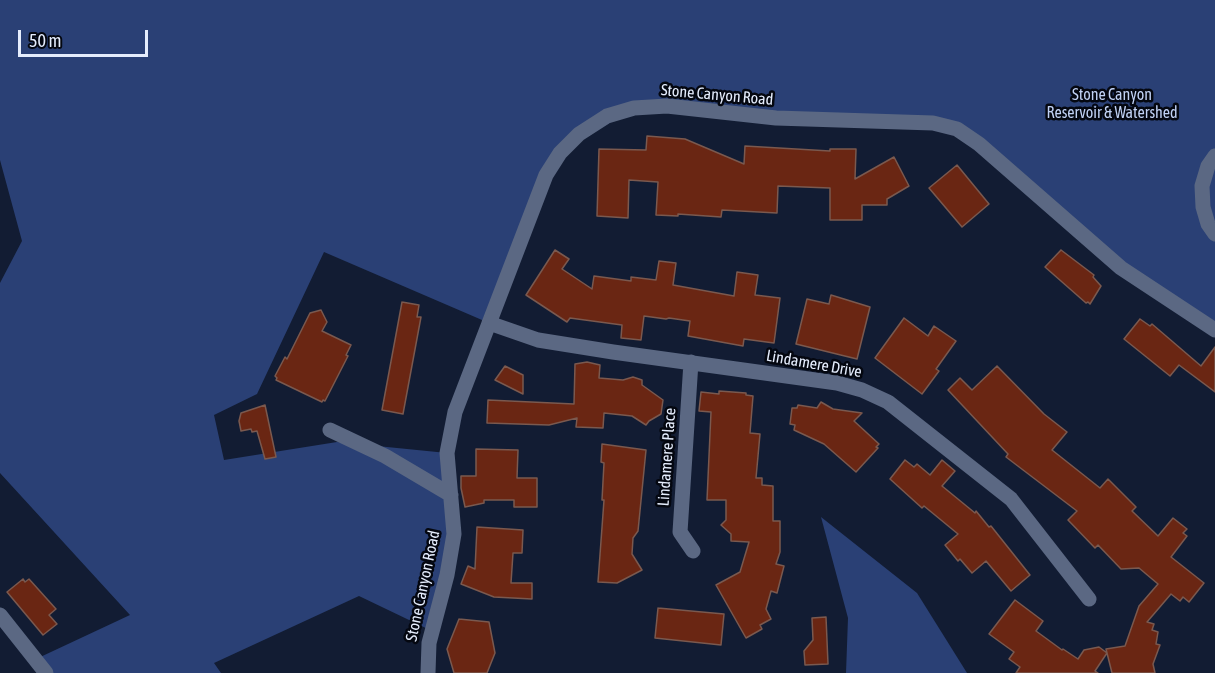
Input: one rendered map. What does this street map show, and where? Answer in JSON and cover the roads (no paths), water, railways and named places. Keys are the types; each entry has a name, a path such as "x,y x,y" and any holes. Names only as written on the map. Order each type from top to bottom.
{"street":[{"name":"Stone Canyon Road","path":"428,673 429,643 447,575 454,534 447,453 455,412 546,175 560,153 579,134 607,116 634,108 667,106 776,118 901,120 933,123 957,129 979,144 1121,268 1215,330"},
{"path":"1215,156 1208,166 1202,186 1203,207 1208,224 1215,234"},
{"name":"Lindamere Drive","path":"489,323 537,340 837,383 862,390 888,402 1011,499 1089,599"},
{"name":"Lindamere Place","path":"691,362 680,532 693,551"},
{"path":"330,430 386,456 451,495"},
{"path":"0,615 46,673"}],"park label":[{"name":"Stone Canyon Reservoir & Watershed","path":"1112,104"}]}
